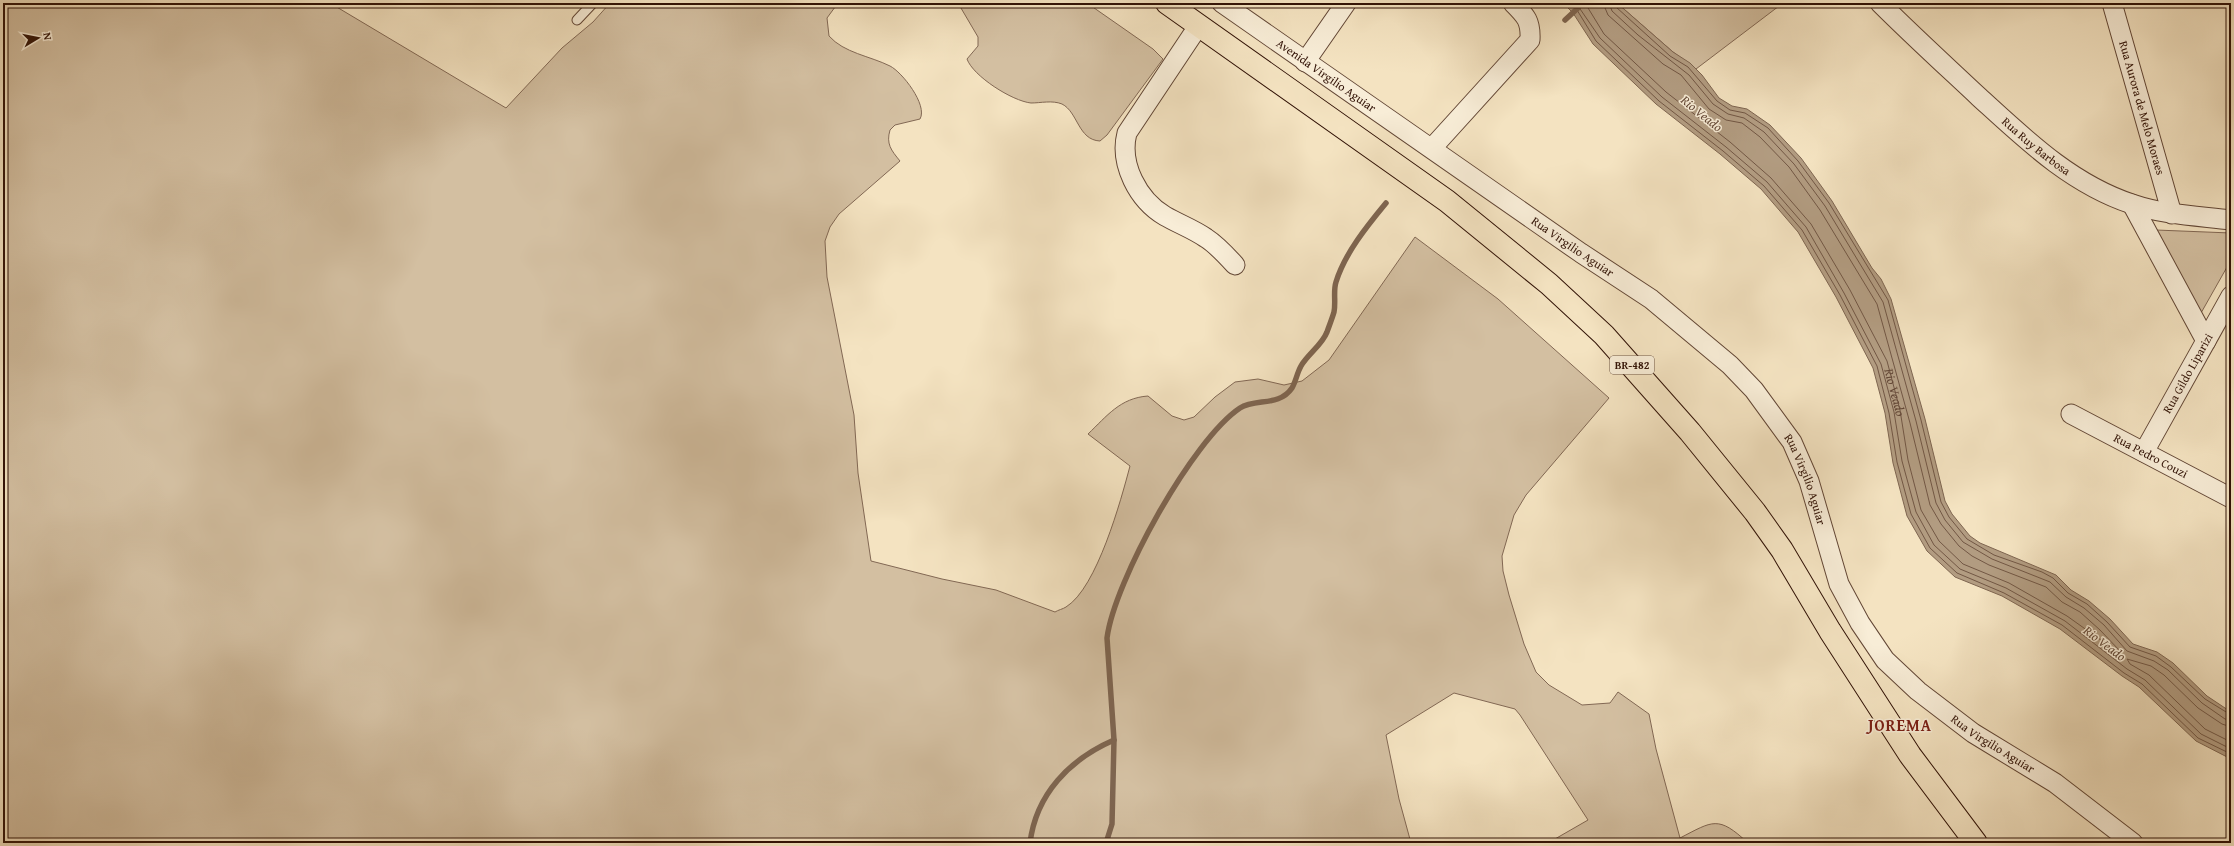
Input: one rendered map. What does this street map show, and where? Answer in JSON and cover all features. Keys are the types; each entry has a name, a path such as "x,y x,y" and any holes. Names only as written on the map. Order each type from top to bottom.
{"highway":[{"name":"BR-482","path":"1168,3 1447,201 1549,284 1604,335 1690,432 1755,512 1782,550 1830,631 1910,755 1976,843"}],"street":[{"name":"Avenida Virgilio Aguiar","path":"1222,3 1305,62 1432,148"},
{"path":"1305,62 1346,3"},
{"name":"Rua Ruy Barbosa","path":"1880,3 2029,143 2058,166 2082,181 2132,204 2172,214 2231,220"},
{"name":"Rua Aurora de Melo Moraes","path":"2112,3 2172,214"},
{"path":"1432,148 1530,40 1531,27 1519,9"},
{"path":"1199,25 1127,133 1124,145 1124,157 1129,172 1150,205 1165,216 1207,238 1235,265"},
{"name":"Rua Virgilio Aguiar","path":"1432,148 1588,258 1651,299 1730,366 1754,390 1792,442 1809,481 1839,584 1863,628 1885,660 1918,691 1973,733 2055,782 2134,843"},
{"path":"2132,204 2206,341"},
{"name":"Rua Gildo Liparizi","path":"2144,452 2231,296"},
{"name":"Rua Pedro Couzi","path":"2071,414 2231,498"}],"lane":[{"path":"577,20 593,3"}],"shaded area":[{"path":"3,3 330,3 506,108 562,48 593,22 610,3 838,3 827,18 829,36 835,42 850,50 895,69 907,82 917,98 922,113 920,119 895,125 890,130 890,147 900,161 839,214 830,227 825,241 827,277 854,415 858,473 871,561 942,579 996,590 1055,612 1066,607 1077,597 1088,582 1098,563 1121,500 1130,466 1088,434 1115,409 1129,400 1138,397 1148,396 1172,416 1184,420 1194,417 1215,397 1235,382 1258,379 1284,385 1302,381 1329,360 1415,237 1498,299 1609,398 1526,495 1514,515 1502,556 1503,571 1509,595 1524,644 1536,672 1549,685 1582,705 1610,703 1618,692 1649,714 1656,749 1680,838 1700,828 1715,824 1729,828 1748,843 1548,843 1588,820 1515,709 1454,693 1386,735 1399,799 1411,843 3,843"},
{"path":"958,3 1087,3 1153,49 1163,59 1107,135 1100,141 1087,136 1072,113 1062,104 1054,102 1031,103 1014,98 994,87 977,73 967,59 978,46 978,37"},
{"path":"1617,3 1783,3 1696,69 1673,52"},
{"path":"2156,230 2231,233 2231,260 2201,313"}],"water":[{"name":"Rio Veado","path":"1563,3 1617,3 1673,52 1690,63 1702,75 1719,98 1732,106 1747,109 1770,125 1801,158 1832,201 1872,268 1881,279 1891,299 1925,419 1945,501 1952,514 1970,536 1980,543 2056,575 2071,590 2089,601 2110,619 2133,644 2157,652 2173,663 2207,696 2231,712 2231,759 2196,741 2139,687 2060,629 2002,596 1955,577 1927,551 1907,516 1893,463 1885,413 1873,368 1836,297 1798,232 1761,189 1720,154 1656,104 1593,44 1573,13"}],"waterway":[{"path":"1565,20 1578,8"},
{"path":"1106,843 1112,824 1114,740 1107,638 1113,613 1124,583 1158,514 1200,450 1221,425 1240,408 1253,403 1281,398 1292,388 1301,366 1325,337 1334,312 1336,282 1345,261 1364,230 1386,203"},
{"path":"1030,843 1039,809 1058,780 1083,757 1114,740"}],"district":[{"name":"JOREMA","path":"1900,725"}]}
